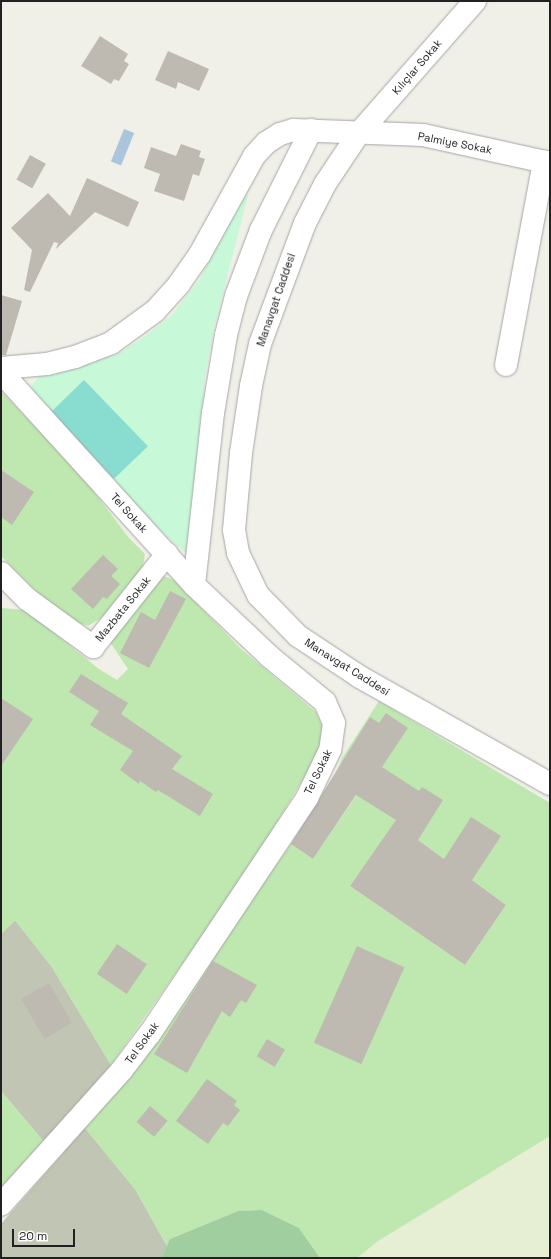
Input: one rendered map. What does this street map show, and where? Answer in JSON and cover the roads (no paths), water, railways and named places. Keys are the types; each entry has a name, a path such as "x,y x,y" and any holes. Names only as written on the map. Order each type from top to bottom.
{"street":[{"name":"Kılıçlar Sokak","path":"359,133 475,1"},
{"path":"1,368 47,364 75,357 110,343 133,329 155,311 179,284 200,254 254,156 266,143 280,134 293,130 359,133"},
{"path":"194,585 214,406 228,327 236,296 261,230 312,130"},
{"name":"Palmiye Sokak","path":"359,133 423,135 547,162"},
{"name":"Manavgat Caddesi","path":"359,133 325,184 305,223 260,344 251,386 236,505 234,530 238,553 258,595 277,618 304,641 360,677 550,784"},
{"path":"506,364 547,162"},
{"name":"Tel Sokak","path":"1,372 194,585 263,651 325,702 334,724 330,750 307,798 150,1033 122,1070 1,1205"},
{"name":"Mazbata Sokak","path":"1,573 27,599 93,647 167,554"}]}
